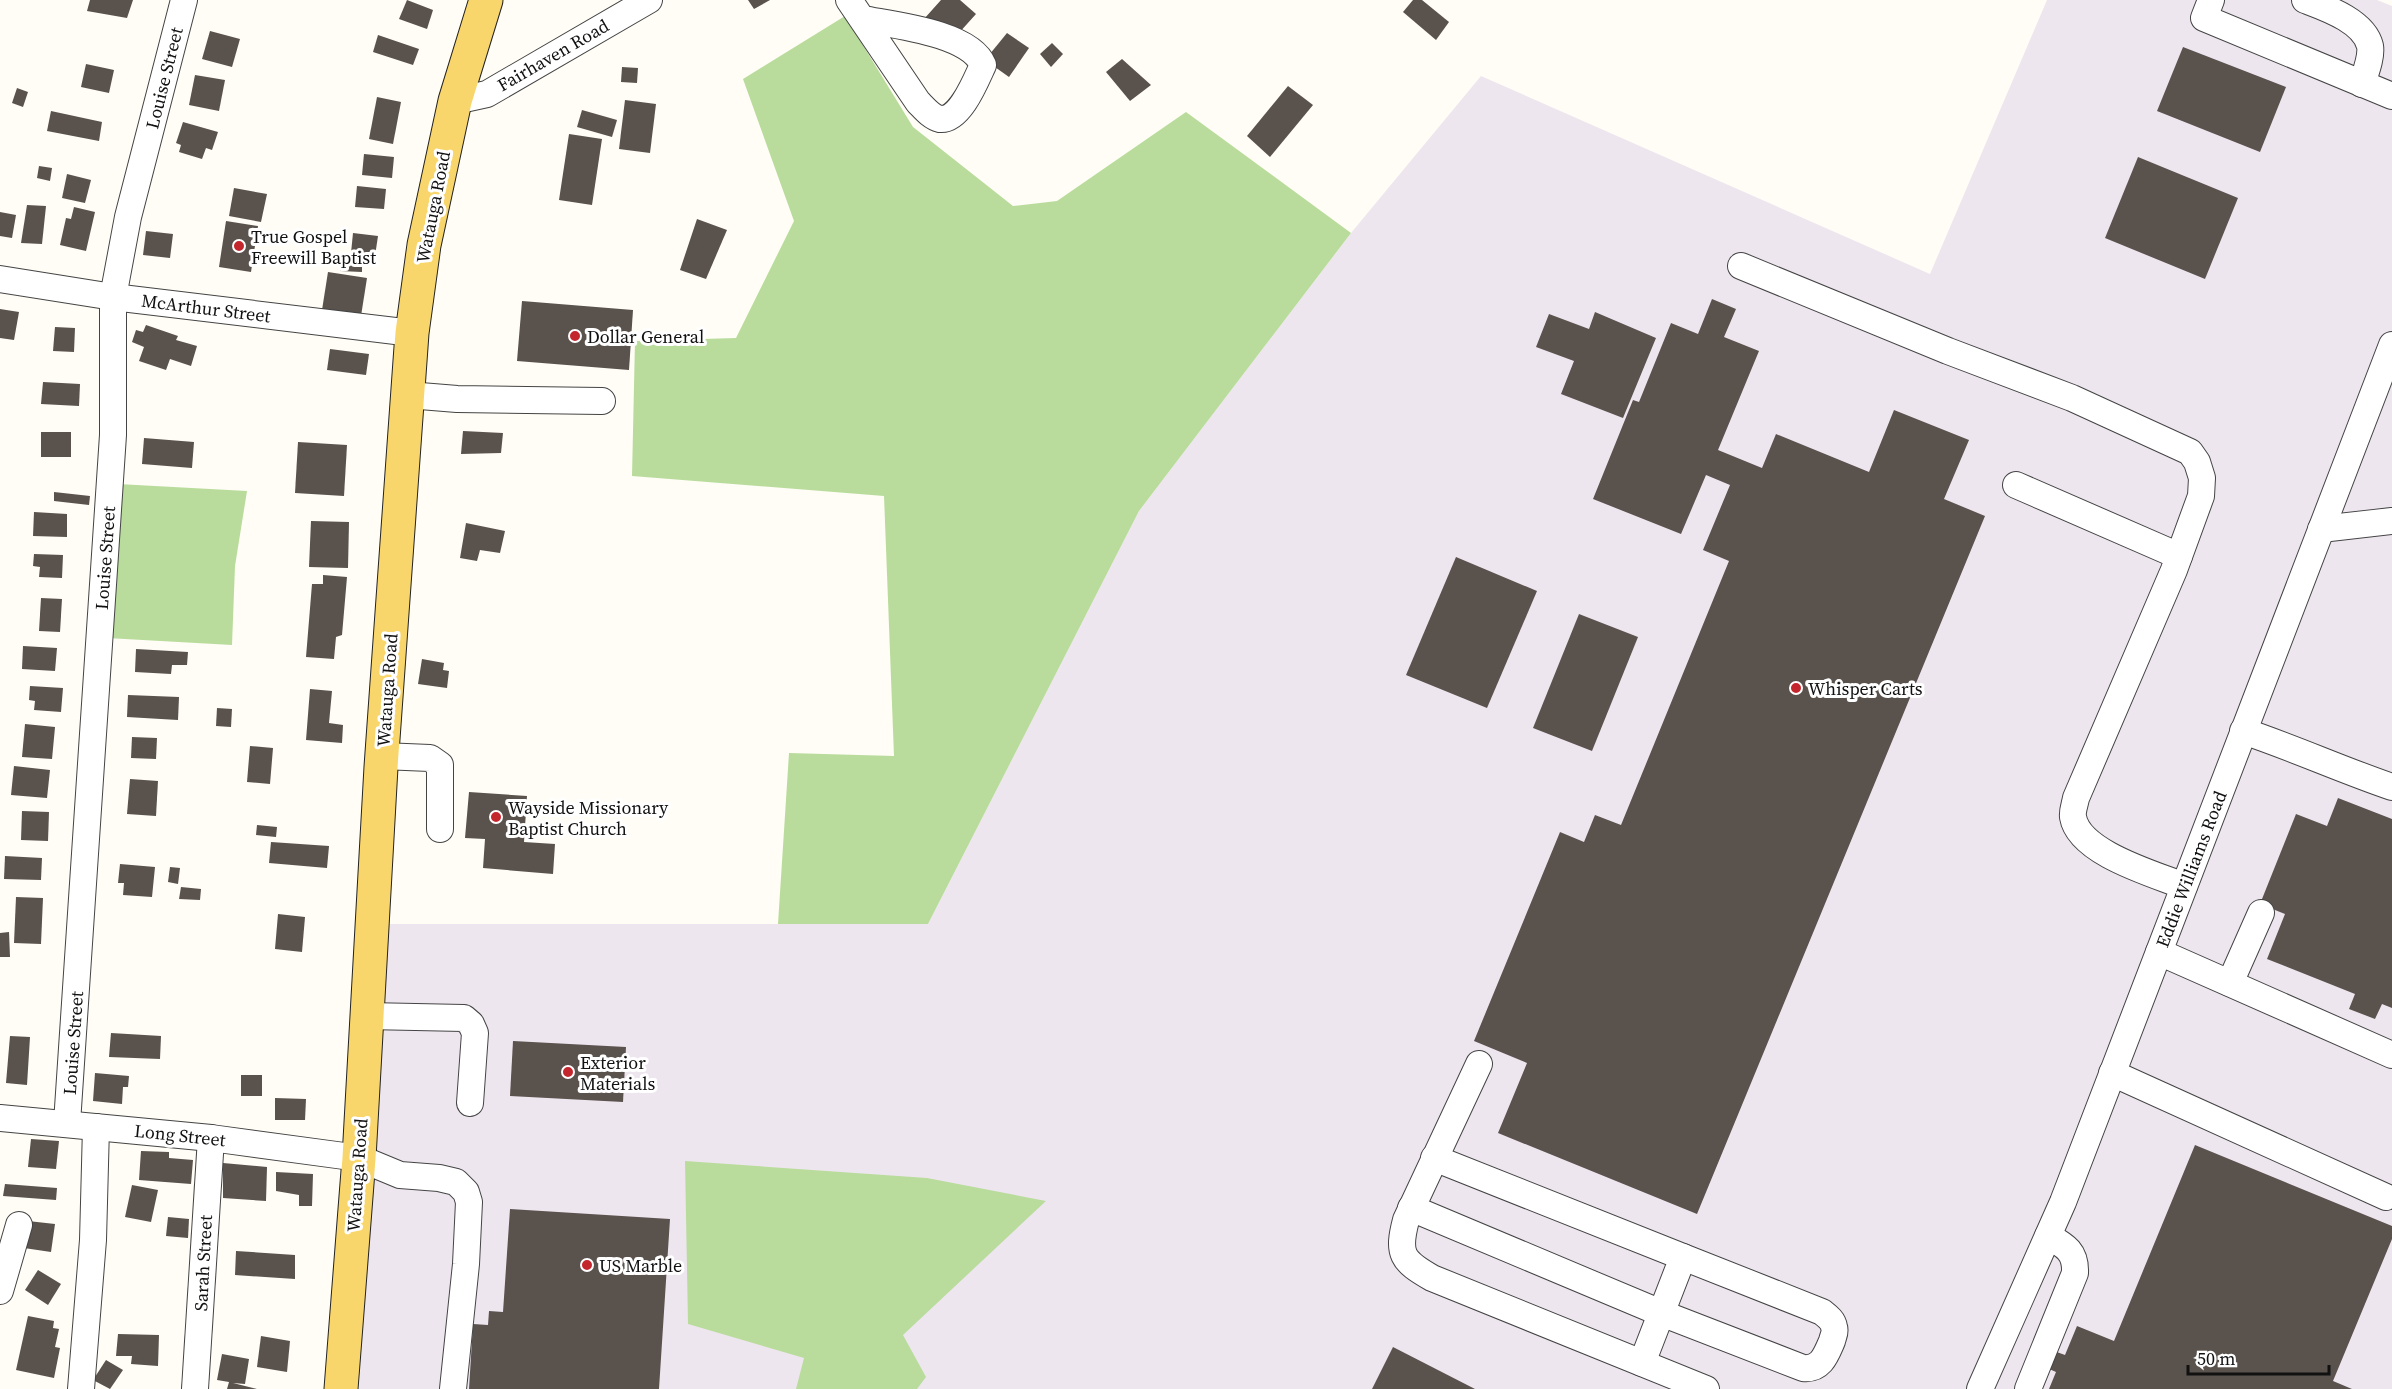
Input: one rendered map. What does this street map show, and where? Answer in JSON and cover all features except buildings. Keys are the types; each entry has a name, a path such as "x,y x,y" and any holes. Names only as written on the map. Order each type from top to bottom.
{"main road":[{"name":"Watauga Road","path":"341,1389 412,333 424,245 454,101 486,0"}],"street":[{"name":"Louise Street","path":"67,1123 113,435 113,297 128,217 184,0"},
{"name":"Fairhaven Road","path":"454,101 487,94 649,0"},
{"path":"2211,0 2204,18 2392,96"},
{"path":"2305,0 2345,17 2365,37 2371,48 2362,84"},
{"path":"856,10 932,33 963,46 979,56 983,65 971,93 952,116 940,119 929,113 918,102 856,10"},
{"path":"1741,266 1948,351 2072,398 2190,452 2197,462 2202,478 2201,496 2180,556 2076,798 2073,815 2078,831 2089,843 2117,859 2184,886"},
{"name":"McArthur Street","path":"0,279 113,297 412,333"},
{"name":"Eddie Williams Road","path":"1980,1389 2048,1236 2392,345"},
{"path":"408,396 602,401"},
{"path":"2016,485 2180,556"},
{"path":"2321,529 2392,521"},
{"path":"2243,731 2392,788"},
{"path":"382,756 430,758 440,765 440,829"},
{"path":"2230,983 2261,913"},
{"path":"2159,952 2392,1055"},
{"path":"367,1016 464,1018 471,1024 475,1033 470,1103"},
{"path":"1479,1064 1406,1220 1401,1253 1412,1267 1432,1278 1706,1389"},
{"path":"2112,1073 2386,1197"},
{"name":"Long Street","path":"0,1118 211,1138 358,1158 400,1175 439,1178 456,1182 466,1192 470,1202 453,1389"},
{"path":"81,1389 93,1240 96,1127"},
{"name":"Sarah Street","path":"195,1389 211,1138"},
{"path":"1411,1208 1661,1313 1809,1369 1819,1365 1826,1356 1835,1331 1834,1324 1822,1312 1434,1158"},
{"path":"0,1291 19,1225"},
{"path":"2028,1389 2074,1273 2075,1261 2071,1250 2048,1236"},
{"path":"1642,1363 1683,1257"}],"shaded area":[{"path":"2047,0 2377,0 2392,6 2392,1389 359,1389 387,924 928,924 1139,511 1351,233 1481,76 1930,274"}],"green space":[{"path":"845,16 913,127 1013,206 1057,201 1186,112 1351,233 1139,511 928,924 778,924 789,753 894,756 884,496 632,476 635,341 736,338 794,221 743,79"},
{"path":"118,484 247,491 235,566 232,645 107,638"},
{"path":"685,1161 927,1178 1046,1201 903,1335 926,1377 917,1389 796,1389 804,1358 688,1324"}],"place":[{"name":"True Gospel Freewill Baptist","path":"239,246"},
{"name":"Dollar General","path":"575,336"},
{"name":"Whisper Carts","path":"1796,688"},
{"name":"Wayside Missionary Baptist Church","path":"496,817"},
{"name":"Exterior Materials","path":"568,1072"},
{"name":"US Marble","path":"587,1265"}]}
